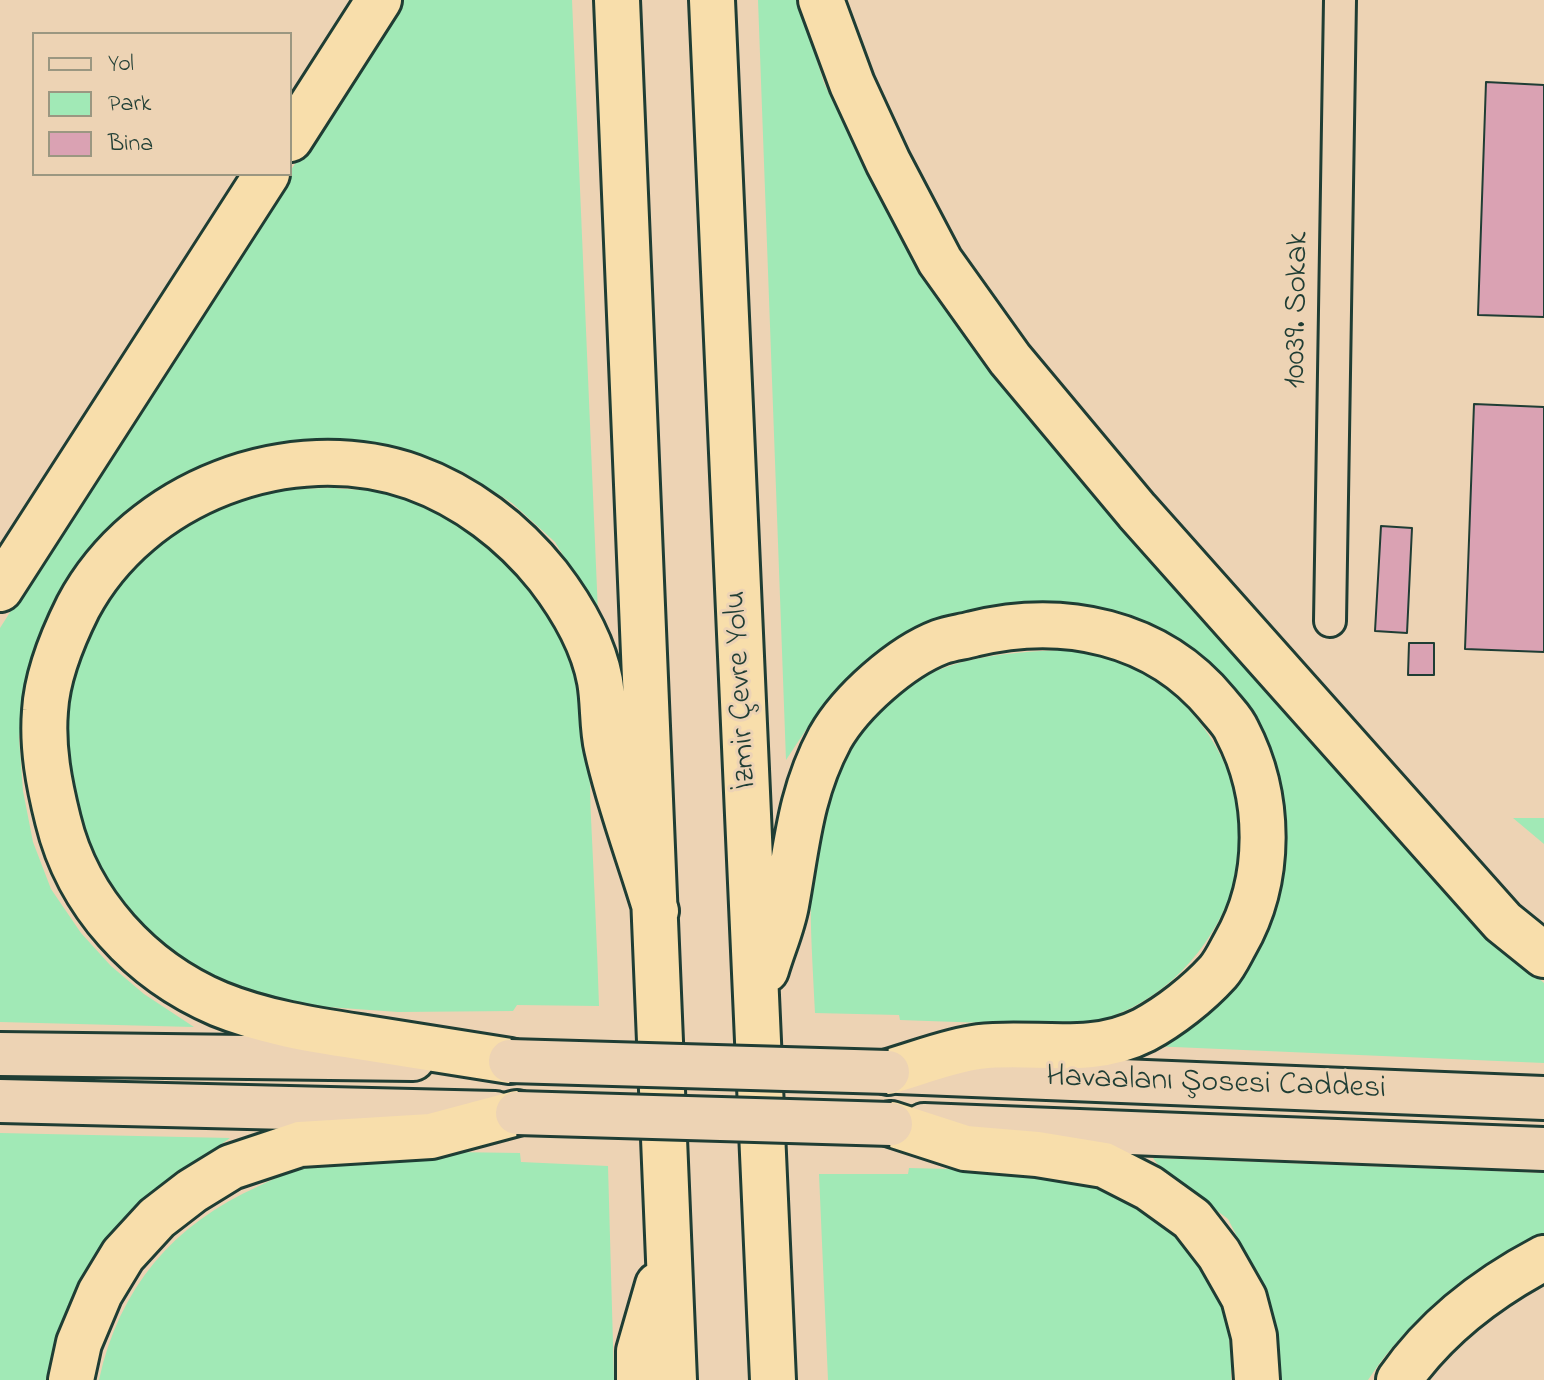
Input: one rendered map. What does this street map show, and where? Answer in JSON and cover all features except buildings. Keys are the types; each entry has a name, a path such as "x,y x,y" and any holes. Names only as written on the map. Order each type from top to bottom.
{"highway":[{"path":"292,136 379,0"},
{"path":"617,0 674,1380"},
{"name":"İzmir Çevre Yolu","path":"712,0 773,1380"},
{"path":"821,0 858,97 940,261 1010,359 1137,511 1493,911 1544,955"},
{"path":"0,589 266,176"},
{"path":"510,1061 322,1031 219,1004 175,980 138,953 113,928 86,891 64,844 44,748 45,708 66,631 90,585 128,540 164,511 207,489 254,471 309,463 362,466 412,477 467,502 508,534 546,574 577,618 600,678 606,746 656,911"},
{"path":"757,995 785,909 805,796 832,735 869,690 940,642 994,629 1089,628 1126,637 1167,659 1201,685 1237,729 1259,789 1263,843 1259,885 1244,928 1220,971 1189,999 1143,1031 1089,1047 979,1047 888,1072"},
{"path":"71,1380 79,1343 100,1293 123,1255 157,1218 231,1167 300,1144 431,1136 517,1113"},
{"path":"891,1124 965,1148 1037,1154 1104,1165 1149,1188 1192,1219 1219,1254 1244,1298 1254,1336 1257,1380"},
{"path":"639,1380 639,1351 668,1252"},
{"path":"1399,1380 1436,1334 1480,1297 1544,1258"},
{"path":"768,1293 794,1380"}],"main road":[{"name":"Havaalanı Şosesi Caddesi","path":"0,1054 510,1061 888,1072 1544,1098"},
{"name":"Havaalanı Şosesi Caddesi","path":"0,1101 891,1124 1544,1149"}],"street":[{"name":"10039. Sokak","path":"1330,621 1340,0"}],"green space":[{"path":"399,0 572,0 598,613 555,542 512,503 463,472 415,455 374,445 320,441 291,443 213,463 176,479 135,508 28,685 19,738 23,791 33,842 51,889 81,933 111,966 144,994 194,1027 0,1022 0,628 287,176 292,176 292,168"},
{"path":"758,0 798,0 824,83 907,251 956,326 1048,443 1472,921 1544,983 1544,1063 1151,1046 1264,929 1280,882 1284,838 1280,790 1266,741 1230,687 1176,641 1130,617 1085,606 1038,605 950,617 907,633 863,663 821,707 786,760"},
{"path":"334,488 376,492 411,501 468,531 519,573 541,597 558,623 578,670 586,712 599,1006 517,1005 513,1011 398,1012 299,1005 219,988 170,955 132,919 88,862 63,756 68,704 82,645 111,596 145,558 182,528 234,503 287,489"},
{"path":"1062,650 1114,659 1143,671 1176,696 1202,726 1222,759 1235,794 1240,831 1237,869 1226,907 1205,943 1190,963 1154,994 1118,1014 1083,1024 900,1020 899,1015 815,1013 811,909 815,831 825,788 848,747 874,714 920,679 971,660"},
{"path":"1513,818 1544,818 1544,844"},
{"path":"0,1133 230,1138 170,1181 50,1380 0,1380"},
{"path":"450,1152 520,1153 521,1162 608,1166 614,1380 99,1380 120,1316 154,1263 201,1219 228,1201 292,1171 311,1166 350,1159"},
{"path":"1153,1158 1544,1173 1544,1233 1493,1260 1446,1294 1404,1335 1368,1380 1280,1380 1273,1318 1254,1270 1228,1219 1161,1169"},
{"path":"909,1168 1059,1175 1096,1183 1141,1205 1179,1237 1201,1260 1214,1281 1226,1322 1231,1380 828,1380 819,1174 908,1174"}]}
